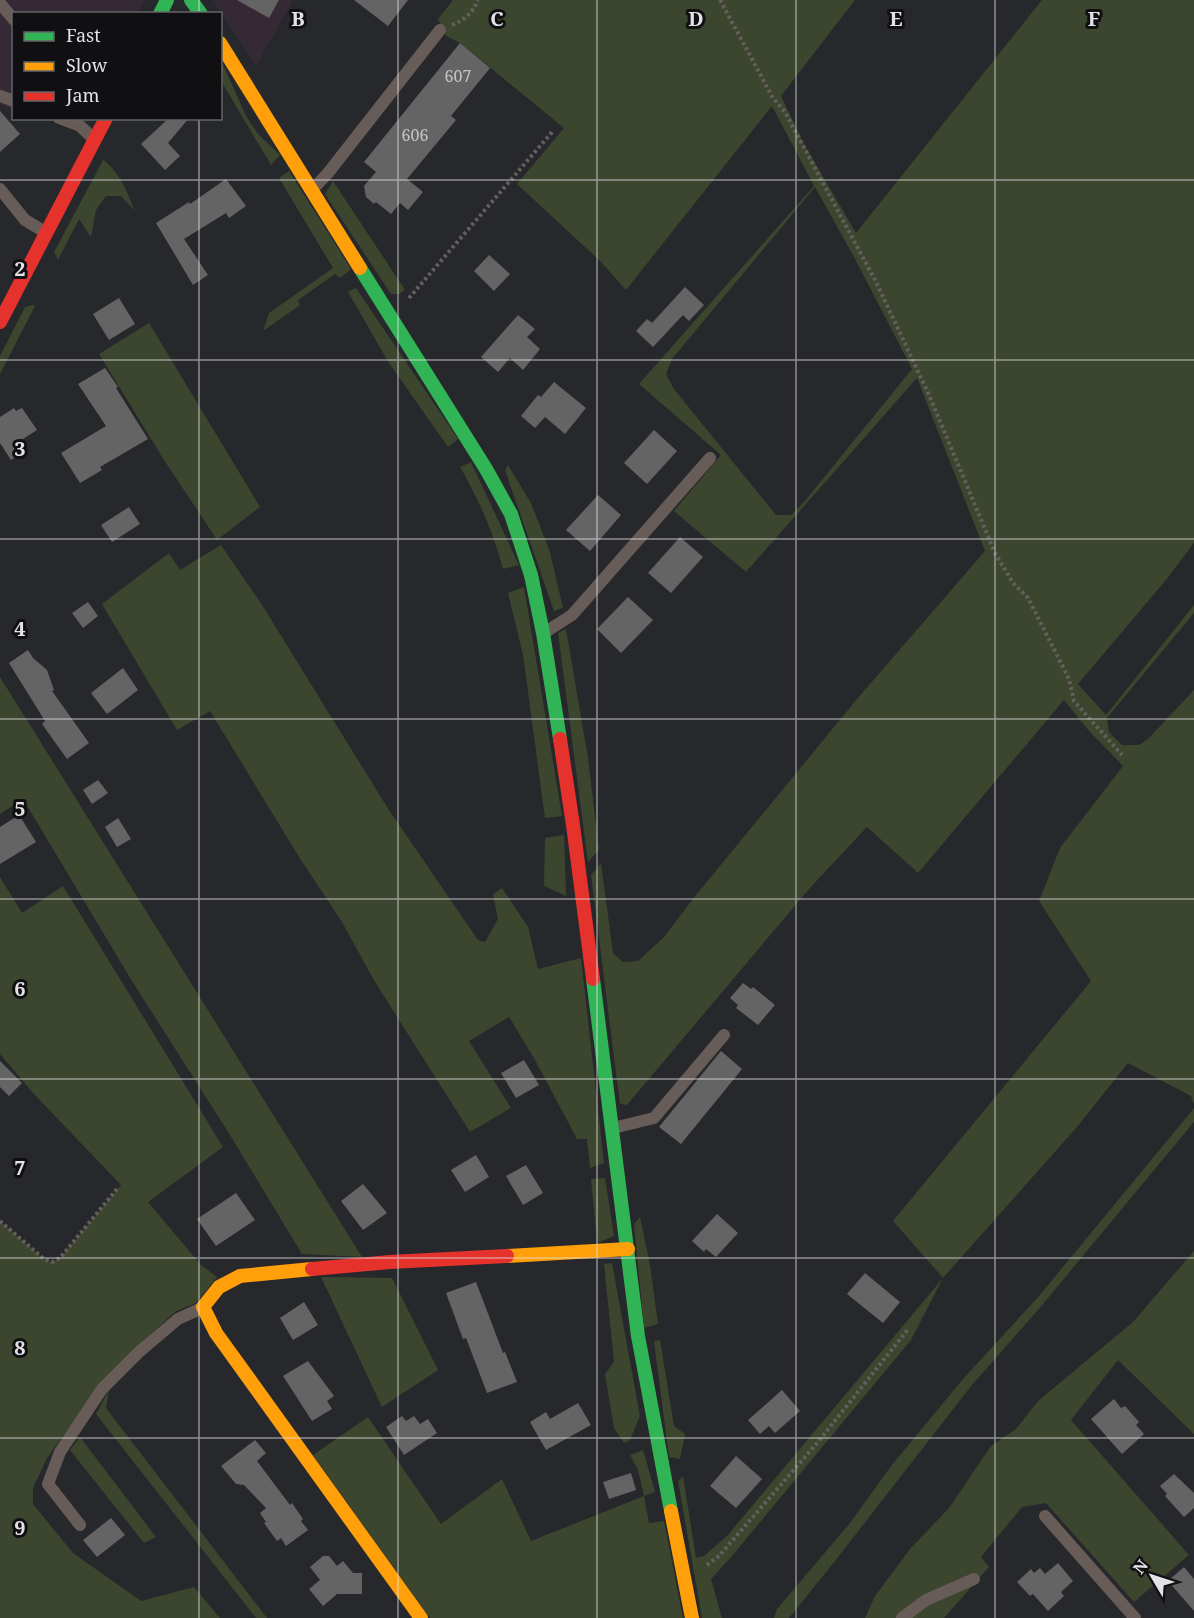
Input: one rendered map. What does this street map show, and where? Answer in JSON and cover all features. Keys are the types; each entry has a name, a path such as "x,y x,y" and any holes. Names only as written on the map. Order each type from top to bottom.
{"street":[{"path":"222,47 486,469 511,514 531,575 543,633 573,825 638,1336 692,1618"},
{"path":"0,322 105,120"},
{"path":"421,1618 216,1333 203,1307 219,1287 240,1276 390,1262 627,1250"}],"lane":[{"path":"0,3 12,18"},
{"path":"312,190 328,173 440,30"},
{"path":"64,120 80,126 95,140"},
{"path":"0,189 25,220 46,233"},
{"path":"543,633 572,615 710,458"},
{"path":"612,1128 654,1118 724,1035"},
{"path":"80,1525 48,1484 60,1452 102,1389 177,1318 203,1307"},
{"path":"1045,1516 1135,1618"},
{"path":"902,1618 926,1600 974,1579"}],"path":[{"path":"440,30 466,19 474,10 478,0"},
{"path":"720,0 773,98 785,112 876,282 929,395 995,553 1012,583 1028,598 1069,679 1074,701 1122,755"},
{"path":"387,311 408,300 553,130"},
{"path":"0,1221 44,1259 52,1262 60,1258 117,1189"},
{"path":"683,1572 706,1566 719,1556 818,1442 909,1328"}],"shaded area":[{"path":"0,0 145,0 139,12 12,12 12,110 0,104"},
{"path":"213,0 293,0 256,66"}],"green space":[{"path":"453,0 855,0 781,96 804,144 856,233 1042,0 1194,0 1194,543 1166,580 1078,684 1106,715 1194,605 1194,613 1107,718 1109,732 1122,745 1139,745 1148,739 1194,690 1194,1105 1191,1096 1128,1063 1077,1127 943,1278 893,1221 1091,981 1039,901 1060,848 1123,766 1089,731 1064,700 918,873 867,827 809,889 627,1105 620,1104 591,875 601,863 613,953 623,962 638,961 664,937 857,699 985,551 917,378 746,572 674,511 721,455 639,384 814,186 772,106 626,290 600,261 517,184 564,128 460,43 446,36 438,19","holes":["815,187 912,369 804,502 791,515 776,515 674,389 666,374 672,359"]},
{"path":"222,62 246,116 258,134 280,155 271,165 222,83"},
{"path":"103,160 118,176 135,211 121,196 106,196 96,210 91,237 79,219 58,260 54,252"},
{"path":"289,171 351,269 340,278 335,274 298,300 300,305 263,331 269,313 333,268 279,178"},
{"path":"333,181 405,290 399,294 391,294 325,194"},
{"path":"356,288 458,439 448,447 389,363 348,292"},
{"path":"35,306 0,374 0,356 25,307"},
{"path":"149,323 260,507 217,540 164,460 99,354"},
{"path":"471,462 519,565 503,569 485,516 460,467"},
{"path":"508,465 531,503 550,552 563,608 554,611 505,470"},
{"path":"221,545 262,605 387,807 478,940 485,942 498,919 493,894 502,888 528,927 538,969 581,958 604,1163 590,1168 587,1139 577,1139 509,1017 469,1041 511,1108 470,1132 375,982 342,922 299,857 210,711 177,730 102,604 169,553 180,570"},
{"path":"524,587 562,816 545,818 523,655 508,593"},
{"path":"566,629 588,758 599,850 588,862 558,633"},
{"path":"0,677 362,1257 302,1254 132,981 23,799 0,814"},
{"path":"564,835 566,896 544,886 545,838"},
{"path":"0,877 22,913 63,886 223,1147 148,1202 201,1265 217,1277 196,1303 176,1311 141,1343 100,1386 47,1458 33,1488 33,1504 73,1553 141,1601 194,1587 220,1618 0,1618 0,1221 44,1259 52,1262 60,1258 121,1185 34,1094 0,1054"},
{"path":"1194,1108 1194,1122 1038,1310 972,1385 789,1618 774,1618 777,1609 850,1523 891,1466 963,1379 1039,1296"},
{"path":"605,1178 614,1236 597,1243 591,1179"},
{"path":"640,1217 650,1265 658,1324 644,1328 634,1224"},
{"path":"1194,1251 1194,1434 1118,1360 1071,1420 1189,1555 1134,1602 1046,1503 1022,1507 981,1557 989,1567 944,1618 865,1618 875,1596 910,1549 949,1508 991,1446 1016,1429 1038,1401 1133,1322"},
{"path":"612,1263 640,1416 630,1440 624,1443 614,1428 605,1374 614,1362 604,1264"},
{"path":"321,1277 392,1278 438,1370 382,1407"},
{"path":"943,1278 911,1340 711,1579 722,1618 702,1618 678,1481 683,1476 696,1558 704,1556 726,1537"},
{"path":"660,1340 674,1426 685,1434 680,1459 669,1457 654,1341"},
{"path":"109,1390 106,1408 267,1618 256,1618 96,1414"},
{"path":"368,1417 441,1524 502,1479 531,1541 644,1496 649,1523 664,1521 683,1618 430,1618 313,1455"},
{"path":"80,1437 156,1537 144,1543 70,1450"},
{"path":"643,1450 655,1492 644,1496 638,1470 630,1455"}],"building":[{"path":"237,0 279,0 269,18"},
{"path":"354,0 408,0 388,26"},
{"path":"460,43 490,68 451,116 456,120 407,179 423,192 408,210 400,203 391,214 366,197 364,186 376,172 364,162"},
{"path":"0,111 20,134 0,152"},
{"path":"167,120 187,120 168,143 180,156 165,170 141,144"},
{"path":"226,179 246,206 229,218 226,213 184,239 208,275 193,285 156,223 189,202 190,204"},
{"path":"489,255 510,274 494,291 474,271"},
{"path":"685,287 704,305 689,321 683,315 653,347 636,331 647,319 652,323"},
{"path":"119,298 135,324 109,340 93,314"},
{"path":"518,315 535,329 527,337 540,349 523,370 510,358 498,372 481,357"},
{"path":"105,368 148,439 100,467 102,470 80,483 61,453 106,426 78,384"},
{"path":"554,382 586,408 565,434 545,417 535,428 521,416 538,395 541,397"},
{"path":"14,408 16,411 22,408 37,430 20,441 26,450 11,460 0,443 0,417"},
{"path":"654,430 677,451 647,484 624,463"},
{"path":"598,495 621,515 590,551 566,530"},
{"path":"129,507 140,524 112,542 101,525"},
{"path":"680,537 703,557 671,593 648,573"},
{"path":"628,597 653,620 621,653 597,629"},
{"path":"88,602 98,616 83,628 72,613"},
{"path":"28,650 33,658 47,670 54,690 52,691 89,743 67,759 42,724 45,721 9,663"},
{"path":"123,668 138,690 107,714 91,693"},
{"path":"98,780 108,793 92,804 83,790"},
{"path":"19,815 36,842 0,864 0,827"},
{"path":"118,818 131,839 117,847 105,827"},
{"path":"743,983 751,989 753,987 775,1005 758,1025 736,1008 738,1005 730,998"},
{"path":"721,1051 742,1069 681,1144 659,1127"},
{"path":"524,1060 539,1085 516,1098 501,1073"},
{"path":"0,1061 22,1083 9,1096 0,1087"},
{"path":"476,1155 489,1177 465,1192 451,1170"},
{"path":"526,1165 543,1193 523,1205 506,1176"},
{"path":"363,1184 387,1213 363,1230 341,1201"},
{"path":"236,1193 255,1220 216,1246 197,1219"},
{"path":"717,1214 738,1233 716,1257 706,1249 704,1252 692,1241"},
{"path":"865,1273 900,1302 883,1323 847,1294"},
{"path":"476,1282 503,1353 505,1352 517,1382 487,1393 446,1293"},
{"path":"304,1302 318,1325 293,1340 280,1318"},
{"path":"308,1361 334,1396 327,1401 332,1409 312,1421 283,1376"},
{"path":"782,1390 800,1411 775,1433 769,1426 760,1434 748,1420"},
{"path":"1114,1399 1121,1408 1125,1406 1139,1422 1136,1425 1144,1434 1122,1454 1091,1419"},
{"path":"578,1403 591,1425 546,1450 530,1422 546,1412 550,1419"},
{"path":"402,1416 406,1421 414,1416 420,1424 428,1419 437,1433 404,1455 386,1427"},
{"path":"255,1440 266,1453 257,1461 290,1505 292,1503 308,1530 286,1546 281,1538 277,1541 264,1523 266,1522 260,1513 266,1508 244,1485 236,1484 221,1466"},
{"path":"736,1456 762,1479 736,1508 710,1486"},
{"path":"631,1473 636,1490 609,1499 603,1482"},
{"path":"1174,1474 1194,1493 1194,1508 1184,1517 1165,1496 1167,1494 1160,1486"},
{"path":"111,1518 125,1535 97,1557 83,1540"},
{"path":"323,1556 329,1556 337,1566 343,1561 353,1573 362,1573 362,1594 337,1594 323,1606 309,1589 320,1580 310,1567"},
{"path":"1058,1563 1073,1581 1061,1592 1064,1596 1048,1611 1033,1594 1030,1596 1017,1582 1031,1569 1034,1573 1040,1568 1045,1574"},
{"path":"1184,1567 1194,1579 1194,1611 1168,1581"}],"traffic: fast":[{"path":"161,12 167,0"},
{"path":"191,0 200,12"},
{"path":"360,268 486,469 511,514 531,575 560,739"},
{"path":"593,979 638,1336 671,1511"}],"traffic: slow":[{"path":"222,46 360,268"},
{"path":"507,1256 628,1249"},
{"path":"312,1269 240,1276 219,1287 203,1307 216,1333 421,1618"},
{"path":"671,1511 692,1618"}],"traffic: jam":[{"path":"0,322 105,120"},
{"path":"560,739 593,979"},
{"path":"312,1269 507,1256"}]}
